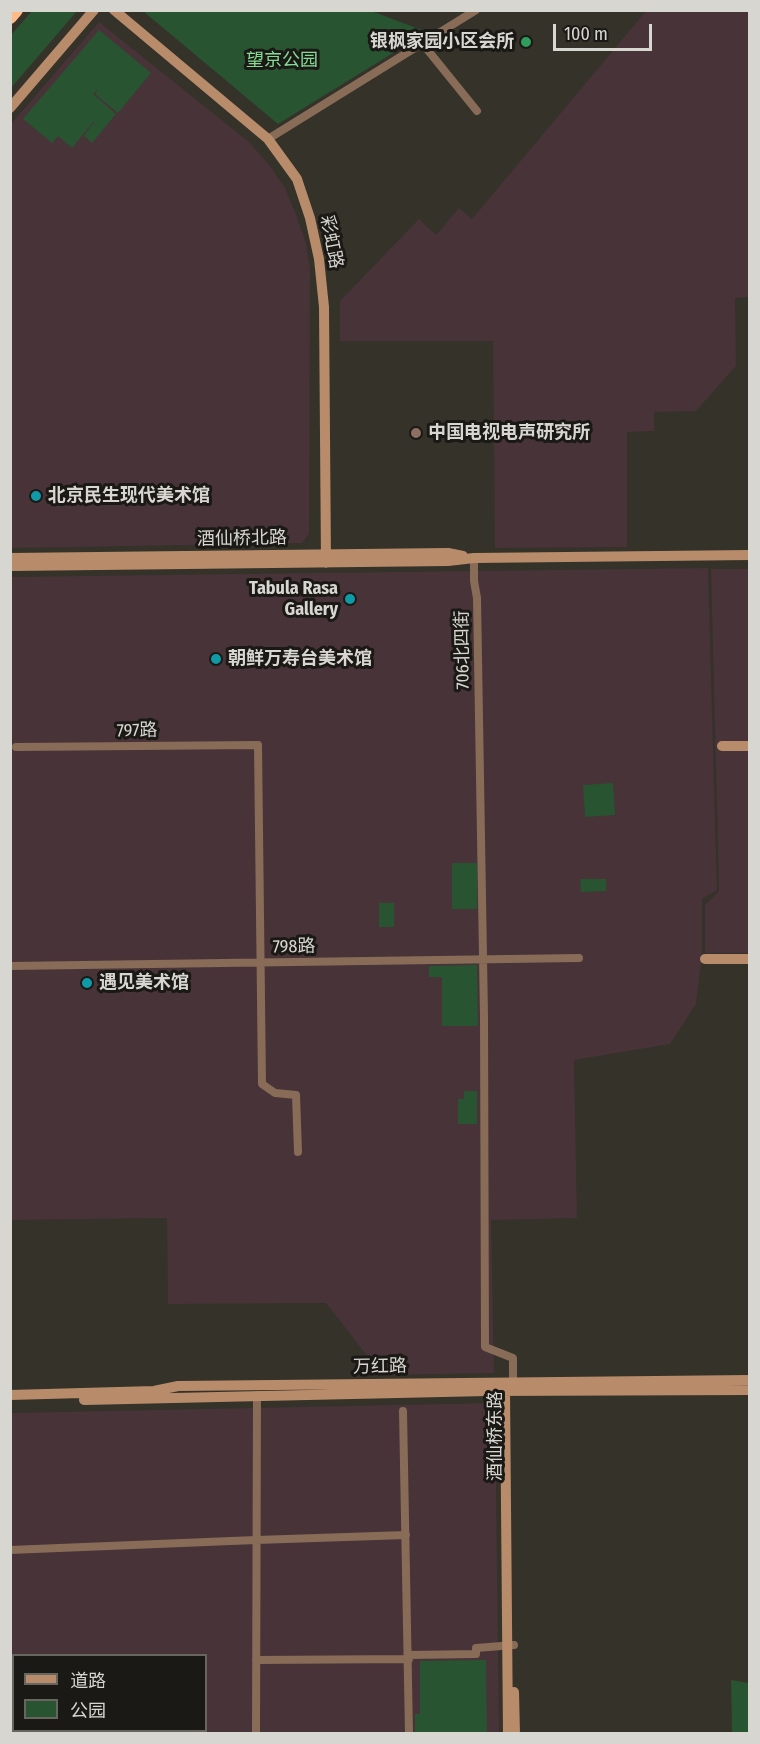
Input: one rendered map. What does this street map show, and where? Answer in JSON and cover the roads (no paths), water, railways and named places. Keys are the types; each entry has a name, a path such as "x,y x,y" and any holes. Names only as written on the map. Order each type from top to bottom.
{"highway":[{"path":"10,17 16,10"}],"street":[{"path":"10,108 94,10"},
{"name":"彩虹路","path":"114,10 268,140 297,179 310,218 319,259 324,307 326,559"},
{"path":"268,140 476,10"},
{"path":"422,43 477,111"},
{"name":"酒仙桥北路","path":"10,566 326,559 448,553 474,558 750,555"},
{"name":"酒仙桥北路","path":"10,558 326,559"},
{"name":"706北四街","path":"474,558 480,742 485,1347 513,1358 510,1388"},
{"name":"797路","path":"16,747 258,745 261,963"},
{"path":"722,746 750,746"},
{"name":"798路","path":"10,966 579,958"},
{"path":"705,958 750,959"},
{"path":"261,963 262,1084 275,1092 296,1095 298,1152"},
{"name":"万红路","path":"10,1401 162,1399 750,1380"},
{"name":"万红路","path":"10,1395 154,1391 178,1386 750,1390"},
{"name":"酒仙桥东路","path":"508,1734 510,1388"},
{"path":"256,1734 257,1395"},
{"path":"403,1411 409,1734"},
{"path":"10,1550 406,1535"},
{"path":"256,1660 476,1654 476,1648 510,1646"},
{"name":"酒仙桥东路","path":"510,1646 515,1734"}],"place":[{"name":"银枫家园小区会所","path":"526,42"},
{"name":"中国电视电声研究所","path":"416,433"},
{"name":"北京民生现代美术馆","path":"36,496"},
{"name":"Tabula Rasa Gallery","path":"350,599"},
{"name":"朝鲜万寿台美术馆","path":"216,659"},
{"name":"遇见美术馆","path":"87,983"}],"park label":[{"name":"望京公园","path":"282,61"}]}
